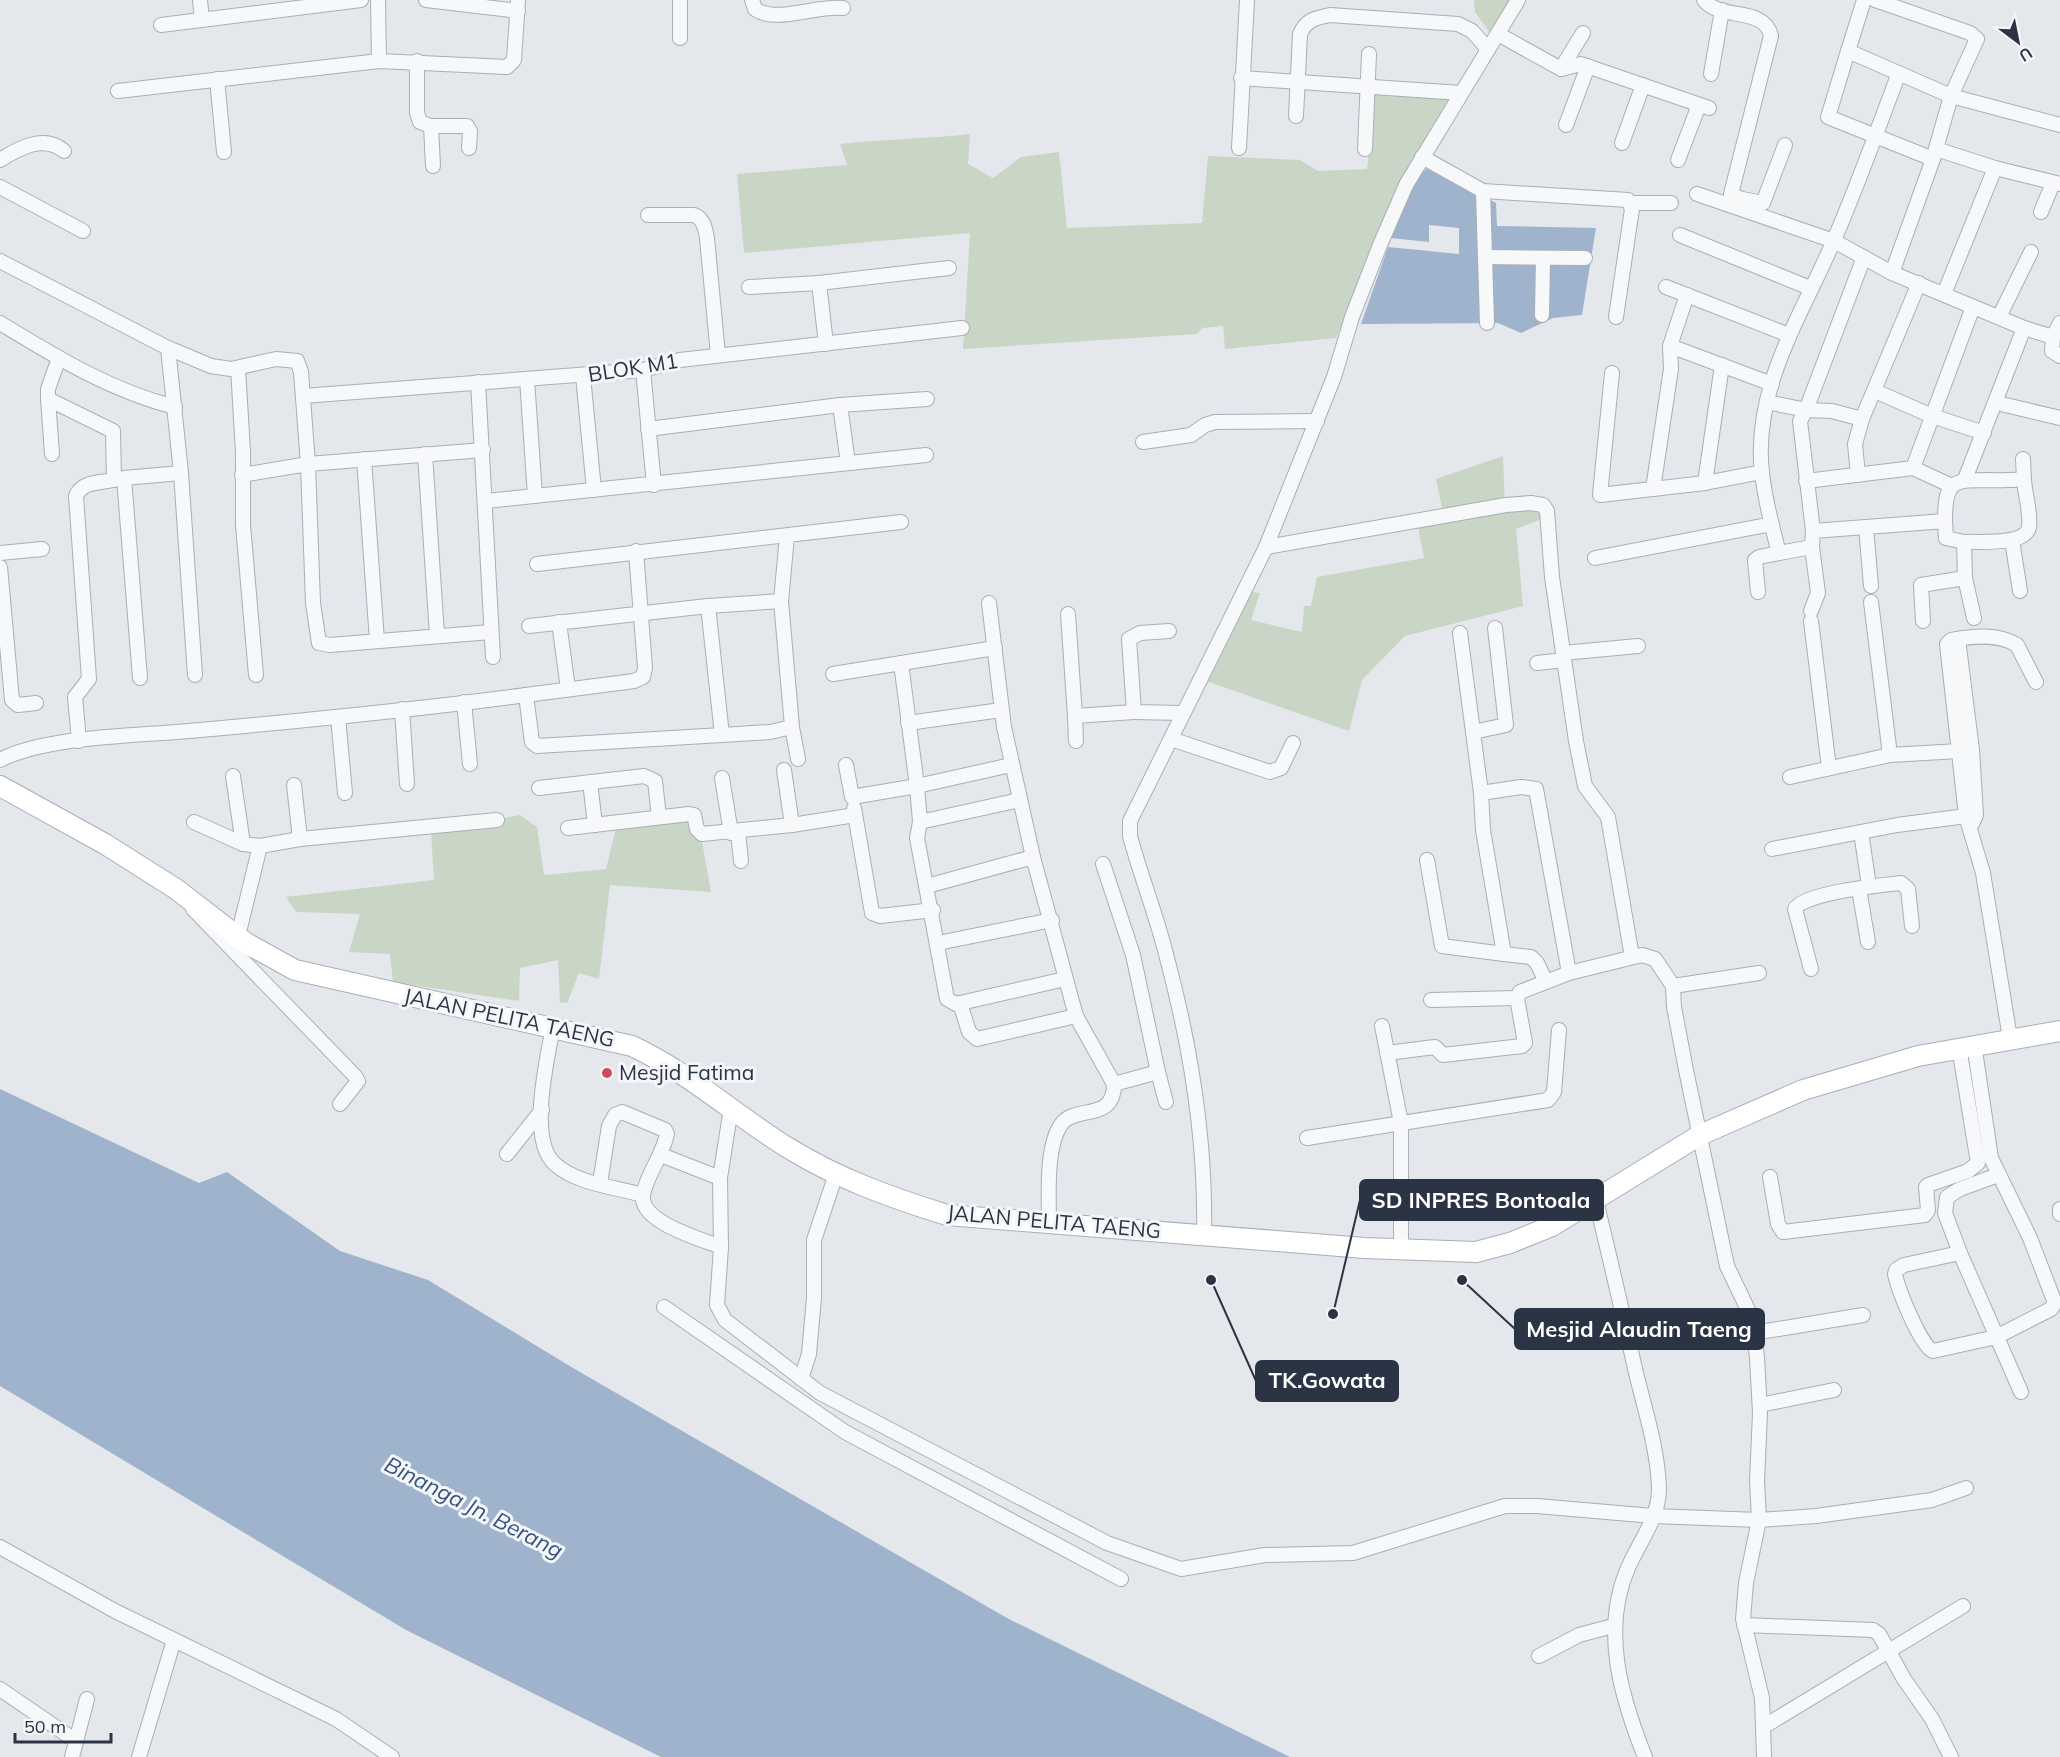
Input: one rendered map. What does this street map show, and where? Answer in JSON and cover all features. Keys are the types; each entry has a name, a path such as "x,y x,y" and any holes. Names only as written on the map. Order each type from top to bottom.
{"street":[{"path":"200,0 202,20"},
{"path":"161,25 361,0"},
{"path":"378,0 379,61"},
{"path":"118,91 379,61 510,66 514,60 518,5 426,0"},
{"path":"680,38 681,0"},
{"path":"753,0 755,9 763,14 798,14 828,6 843,8"},
{"path":"1239,148 1247,0"},
{"path":"1204,1234 1203,1168 1187,1040 1167,958 1130,836 1130,821 1266,547 1317,421 1383,235 1406,185 1518,0"},
{"path":"1704,0 1707,4 1766,23 1771,36 1731,194 1742,199 1763,203 1785,145"},
{"path":"1864,0 1828,117 1875,136 1935,154 2056,183 2041,212"},
{"path":"1875,0 1976,36 1976,43 1951,96 1935,154 1892,273"},
{"path":"1711,74 1722,9"},
{"path":"1296,117 1299,41 1303,26 1314,18 1330,15 1458,24 1472,31 1488,49"},
{"path":"1561,69 1583,33"},
{"path":"1498,34 1561,69 1581,64 1704,106 1678,160"},
{"path":"1848,51 1951,96 2060,125"},
{"path":"1365,149 1369,54"},
{"path":"417,61 417,116 420,122 431,126 467,126 470,131 469,148"},
{"path":"1566,125 1588,66"},
{"path":"1779,553 1762,472 1762,443 1767,402 1789,335 1834,242 1899,73"},
{"path":"1241,78 1461,93"},
{"path":"217,79 224,152"},
{"path":"1622,143 1643,85"},
{"path":"431,126 433,166"},
{"path":"0,160 21,148 41,143 57,146 64,151"},
{"path":"1422,158 1483,191 1606,197 1628,200 1631,203 1671,203"},
{"path":"1944,294 1995,168"},
{"path":"0,187 83,231"},
{"path":"1483,191 1486,323"},
{"path":"1697,194 1834,242 1892,273 2024,328 2053,337"},
{"path":"1616,317 1631,203"},
{"path":"648,215 694,215 703,224 707,238 718,355"},
{"path":"1680,235 1810,288"},
{"path":"2000,317 2031,252"},
{"path":"1485,257 1585,258"},
{"path":"1829,768 1811,616 1818,594 1812,547 1813,531 1799,426 1864,257"},
{"path":"1542,315 1543,258"},
{"path":"0,261 168,348 211,366 238,368 276,359 294,359 300,365 308,464 313,603 318,642 330,645 491,632"},
{"path":"749,286 819,283 949,268"},
{"path":"819,283 826,344"},
{"path":"1858,475 1855,444 1862,418 1919,283"},
{"path":"1666,287 1789,335"},
{"path":"1653,489 1671,369 1670,346 1687,295"},
{"path":"1913,468 1973,307"},
{"path":"0,323 59,358 127,393 175,407"},
{"path":"2060,323 2053,337 2052,351 2060,356"},
{"name":"BLOK M1","path":"303,396 643,370 680,360 962,328"},
{"path":"1965,479 1997,403 2024,328"},
{"path":"1670,346 1772,384"},
{"path":"168,348 182,473 195,675"},
{"path":"52,454 48,389 59,358"},
{"path":"1705,483 1722,365"},
{"path":"238,368 243,525 256,675"},
{"path":"643,370 654,485"},
{"path":"1612,373 1600,495 1705,483 1762,472"},
{"path":"583,375 594,490"},
{"path":"527,379 535,496"},
{"path":"478,382 493,657"},
{"path":"1875,391 1932,416 1984,434"},
{"path":"48,399 113,430 114,480 85,485 79,489 76,496 89,679 75,697 79,741"},
{"path":"648,429 840,405 927,399"},
{"path":"1767,402 1806,410 1832,411 1862,418"},
{"path":"1997,403 2060,418"},
{"path":"840,405 848,463"},
{"path":"1143,442 1191,435 1205,425 1215,422 1317,421"},
{"path":"242,475 308,464 483,450"},
{"path":"425,454 437,635"},
{"path":"486,501 926,455"},
{"path":"364,459 377,641"},
{"path":"2023,459 2028,528 2023,536 2012,540 1964,542 1946,538 1945,495 1952,486 1965,479 2024,480"},
{"path":"1806,481 1913,468 1952,486"},
{"path":"140,678 124,478 182,473"},
{"path":"1266,547 1506,505 1531,503 1543,505 1547,511 1552,577 1563,657 1585,786 1603,807 1608,818 1632,957"},
{"path":"1813,531 1945,521"},
{"path":"537,564 901,522"},
{"path":"1594,558 1772,524"},
{"path":"1866,527 1871,586"},
{"path":"787,536 781,601 792,727 798,759"},
{"path":"2012,540 2020,591"},
{"path":"1964,542 1965,578 1974,618"},
{"path":"1758,592 1755,560 1759,556 1812,547"},
{"path":"0,553 42,549"},
{"path":"0,760 29,750 79,741 338,717 634,681 643,677 645,668 636,551"},
{"path":"0,567 12,700 18,705 36,703"},
{"path":"1923,621 1921,585 1965,578"},
{"path":"529,626 754,601 781,601"},
{"path":"1871,602 1890,755"},
{"path":"989,603 1001,710 1011,765 1033,857 1052,920 1076,1016 1114,1084 1113,1096 1106,1105 1070,1118 1060,1129 1050,1165 1049,1223"},
{"path":"708,606 722,735"},
{"path":"1068,614 1076,741"},
{"path":"559,622 568,689"},
{"path":"1473,732 1506,725 1495,628"},
{"path":"1134,712 1129,639 1140,633 1169,631"},
{"path":"1460,633 1481,793 1483,830 1504,954"},
{"path":"1971,819 1963,727 1946,647 1948,641 1990,637 2012,642 2017,645 2036,682"},
{"path":"1537,663 1638,646"},
{"path":"833,674 995,648"},
{"path":"901,663 917,786 920,822 917,838 933,910 947,999 953,1004 960,1003 1065,979"},
{"path":"526,695 532,742 537,746 770,732 792,727"},
{"path":"464,702 470,764"},
{"path":"402,709 408,784"},
{"path":"908,723 1001,710"},
{"path":"1075,716 1134,712 1182,713"},
{"path":"338,717 345,793"},
{"path":"1963,727 1959,751 1983,873 2010,1038"},
{"path":"1171,739 1270,772 1281,768 1293,743"},
{"path":"1790,777 1890,755 1959,751"},
{"path":"846,765 872,914 880,916 933,910"},
{"path":"852,797 917,786 1011,765"},
{"path":"784,770 792,825"},
{"path":"233,776 243,844"},
{"path":"539,788 644,776 652,778 656,785 659,818"},
{"path":"722,778 741,861"},
{"path":"590,782 595,825"},
{"path":"294,785 300,838"},
{"name":"JALAN PELITA TAENG","path":"0,786 105,844 176,889 246,943 295,970 348,984 632,1046 663,1060 788,1147 836,1174 901,1201 947,1215 1401,1250 1476,1252 1510,1243 1552,1226 1700,1135 1803,1090 1918,1056 2060,1031"},
{"path":"1481,793 1531,786 1536,789 1569,973"},
{"path":"920,822 1019,800"},
{"path":"568,828 691,814 695,817 701,833 735,832 855,815"},
{"path":"1772,849 1861,832 1971,819"},
{"path":"194,822 243,844 260,846 300,838 497,820"},
{"path":"1861,832 1868,942"},
{"path":"238,936 260,846"},
{"path":"927,886 1033,857"},
{"path":"1427,860 1442,946 1531,957 1537,963 1546,982"},
{"path":"1103,864 1133,955 1166,1102"},
{"path":"1811,969 1795,909 1798,904 1864,887 1901,883 1906,886 1912,926"},
{"path":"176,889 205,924 357,1079 356,1086 340,1104"},
{"path":"938,943 1052,920"},
{"path":"1387,1053 1435,1047 1443,1055 1522,1046 1524,1043 1517,998 1524,989 1569,973 1632,957 1642,955 1655,959 1673,986 1674,1007 1727,1266 1751,1316 1754,1333 1760,1405 1759,1520 1746,1583 1744,1625 1761,1692 1764,1757"},
{"path":"1673,986 1759,973"},
{"path":"1431,1000 1517,998"},
{"path":"960,1003 967,1026 977,1039 1076,1016"},
{"path":"1382,1026 1401,1123 1401,1250"},
{"path":"553,1027 541,1098 544,1151 549,1159 565,1171 643,1195"},
{"path":"1307,1138 1548,1100 1554,1092 1558,1030"},
{"path":"1960,1253 1904,1265 1896,1270 1896,1279 1907,1307 1930,1350 1938,1351 1996,1337 2051,1309 2055,1303 2030,1238 1998,1175 1967,1046"},
{"path":"1770,1177 1778,1224 1783,1232 1925,1215 1928,1210 1926,1187 1928,1185 1968,1171 1978,1163 1967,1046"},
{"path":"1114,1084 1158,1072"},
{"path":"731,1108 720,1178 721,1247 717,1305 725,1320 820,1393 1107,1543 1181,1569 1265,1555 1353,1552 1505,1506 1537,1506 1653,1516 1759,1520 1816,1516 1932,1500 1966,1488"},
{"path":"507,1154 542,1110"},
{"path":"600,1183 612,1117 619,1113 665,1130 668,1134 661,1155 643,1195 646,1208 657,1220 721,1247"},
{"path":"661,1155 720,1178"},
{"path":"801,1379 809,1354 814,1298 814,1240 836,1174"},
{"path":"1998,1175 1960,1189 1947,1197 1945,1213 1996,1337 2022,1392"},
{"path":"1596,1201 1650,1431 1659,1488 1653,1516 1627,1570 1614,1626 1616,1663 1636,1734 1645,1757"},
{"path":"2060,1209 2060,1215"},
{"path":"664,1307 845,1432 1121,1579"},
{"path":"1754,1333 1863,1315"},
{"path":"735,1327 734,1336 744,1362"},
{"path":"1760,1405 1834,1390"},
{"path":"0,1547 115,1611 336,1719 392,1757"},
{"path":"1763,1727 1889,1653 1963,1606"},
{"path":"1744,1625 1873,1630 1879,1634 1932,1719 1951,1757"},
{"path":"1539,1656 1579,1635 1614,1626"},
{"path":"139,1757 174,1640"},
{"path":"0,1689 76,1741"},
{"path":"72,1757 87,1699"}],"green space":[{"path":"1474,0 1510,0 1490,33 1475,12"},
{"path":"1375,91 1450,97 1416,155 1336,338 1225,349 1223,326 1202,328 1197,334 963,349 970,233 744,253 737,174 847,165 840,144 970,134 968,164 993,178 1021,157 1059,152 1067,228 1202,223 1208,156 1300,160 1318,171 1367,169"},
{"path":"1503,456 1505,506 1540,505 1547,517 1516,529 1523,606 1405,636 1362,680 1349,731 1206,681 1252,592 1260,593 1251,620 1302,632 1304,606 1311,606 1317,577 1424,558 1418,527 1443,513 1436,479"},
{"path":"697,813 711,892 610,885 599,979 579,973 567,1003 560,1002 558,960 520,968 519,1001 393,982 390,954 349,952 360,914 296,912 286,897 434,880 431,832 520,815 537,827 544,875 606,869 617,824"}],"water":[{"path":"1428,168 1496,203 1497,226 1596,228 1582,315 1553,318 1521,333 1498,323 1361,324 1388,247 1459,254 1459,228 1429,225 1429,242 1391,238 1396,220 1410,189"},
{"name":"Binanga Jn. Berang","path":"0,1089 199,1183 227,1172 340,1251 428,1280 578,1371 1007,1618 1290,1757 661,1757 406,1630 0,1386"}],"place":[{"name":"Mesjid Fatima","path":"607,1073"},
{"name":"TK.Gowata","path":"1211,1280"},
{"name":"Mesjid Alaudin Taeng","path":"1462,1280"},
{"name":"SD INPRES Bontoala","path":"1333,1314"}]}
